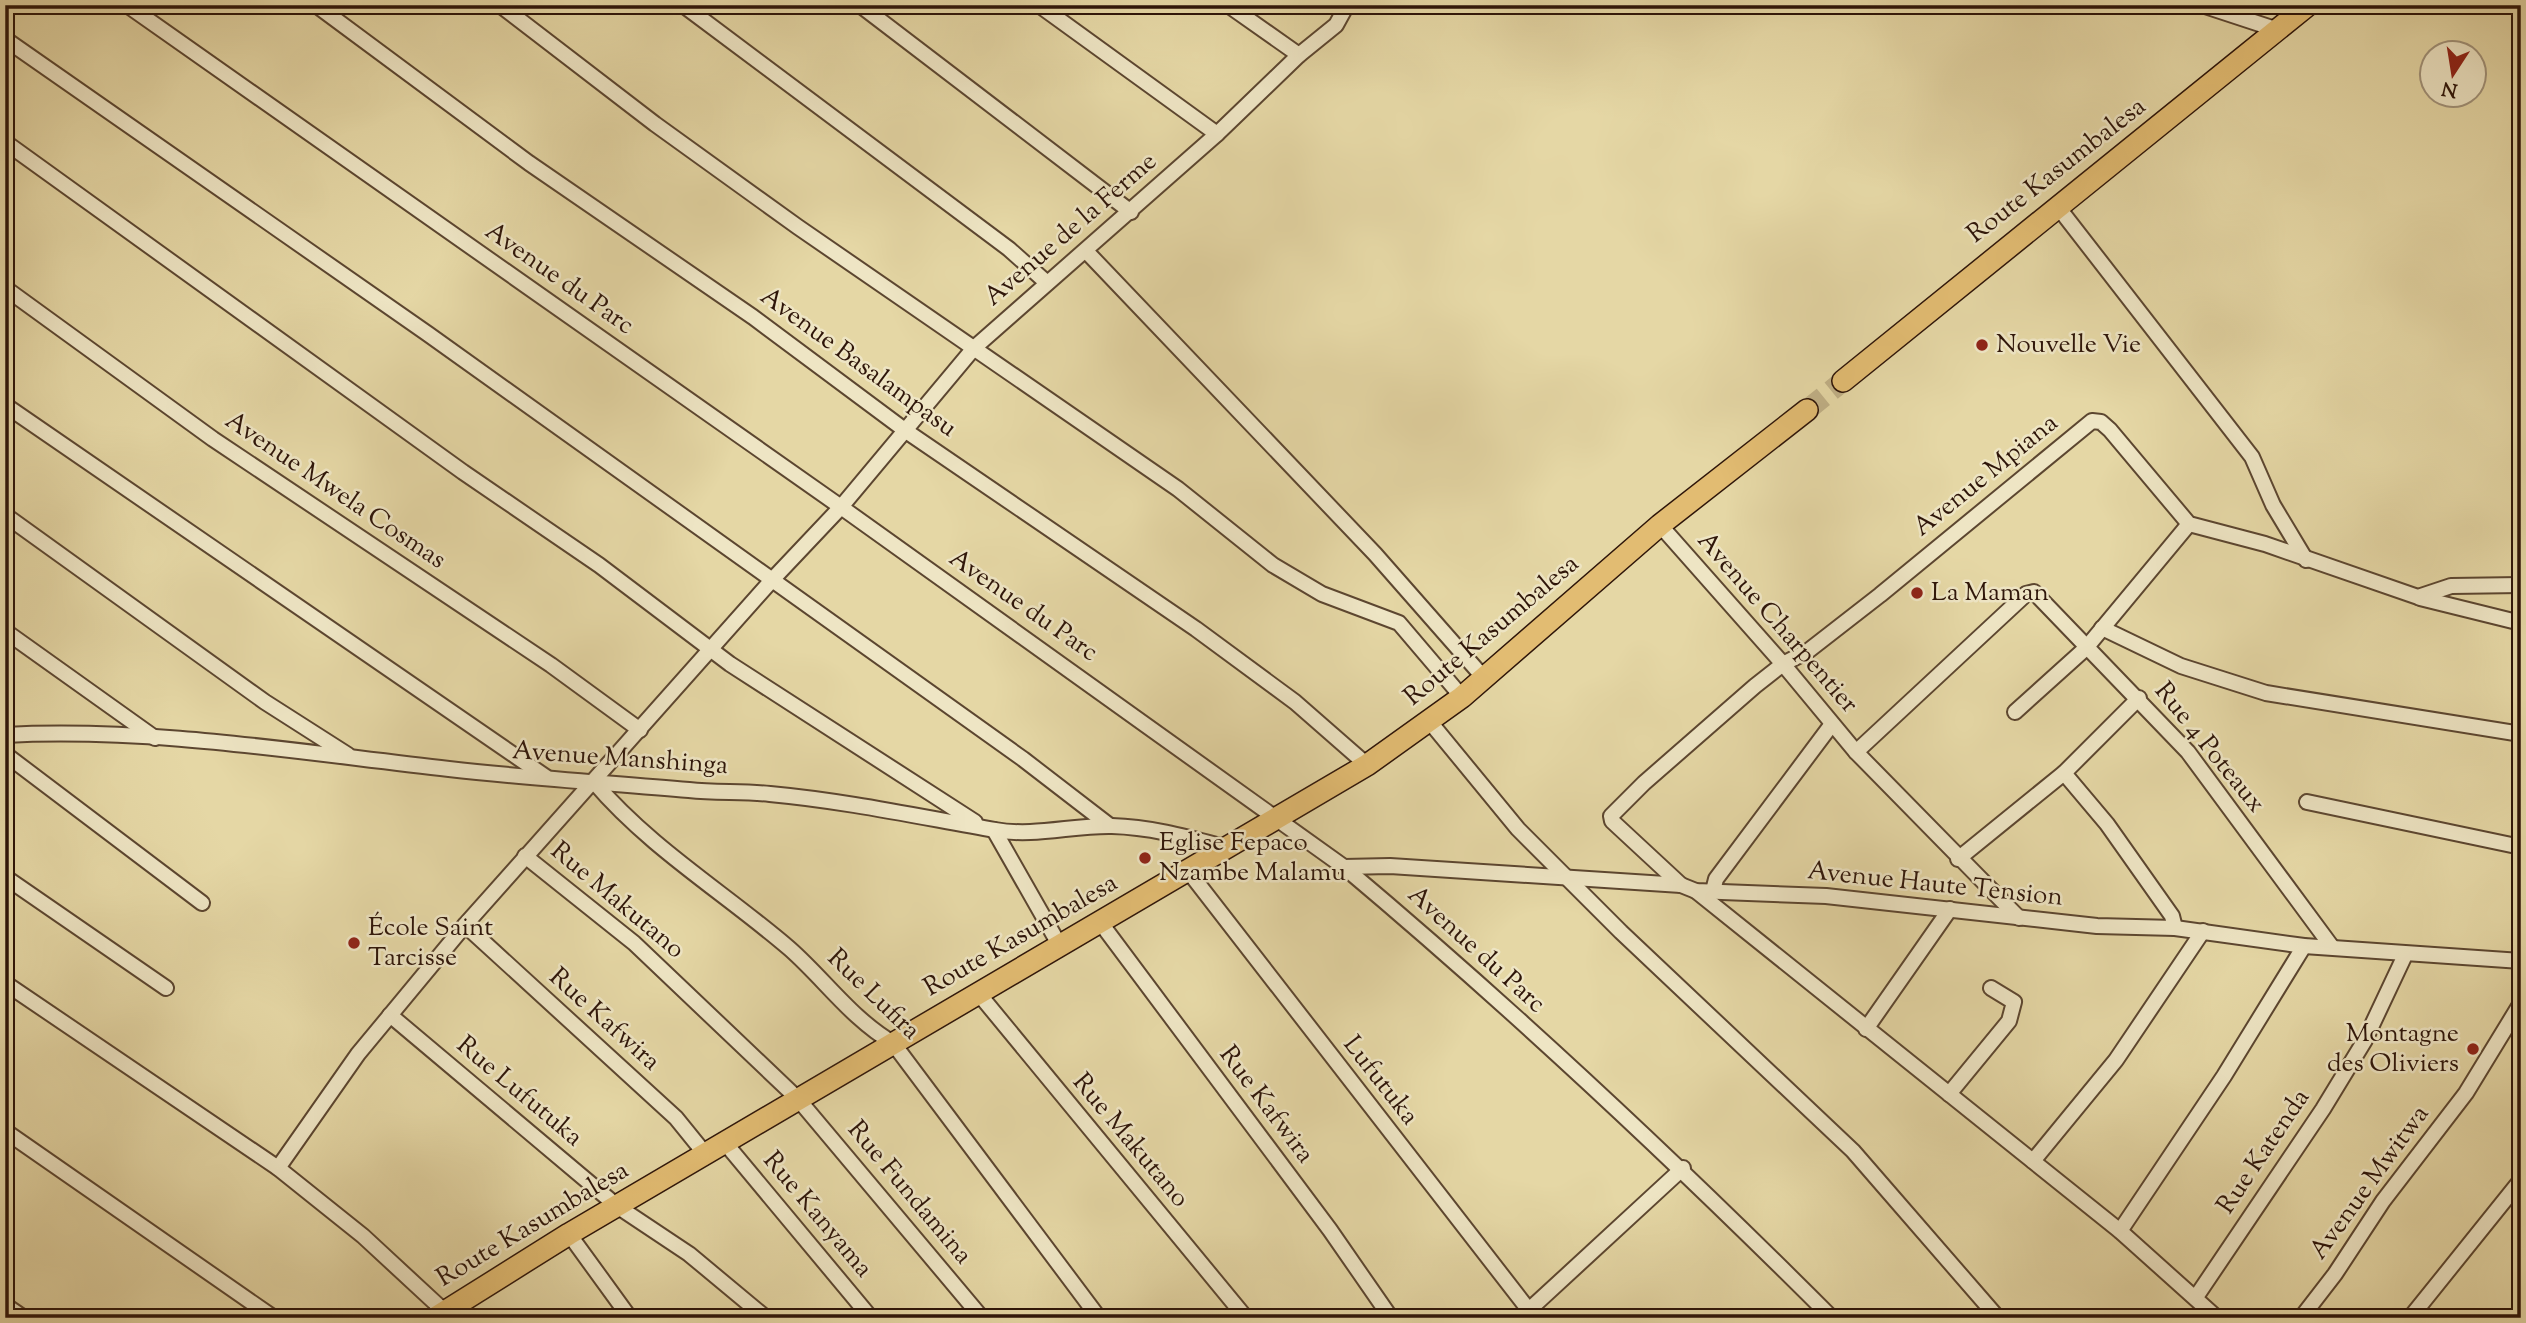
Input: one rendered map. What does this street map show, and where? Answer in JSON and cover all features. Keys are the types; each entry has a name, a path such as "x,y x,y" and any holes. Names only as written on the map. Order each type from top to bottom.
{"highway":[{"name":"Route Kasumbalesa","path":"1843,381 2308,5"},
{"name":"Route Kasumbalesa","path":"440,1315 569,1234 1367,765 1462,697 1660,526 1807,410"}],"street":[{"name":"Avenue du Parc","path":"127,5 841,507 1344,867 1415,927 1683,1168 1832,1318"},
{"name":"Avenue Basalampasu","path":"316,5 529,163 733,302 906,431 1196,629 1295,702 1367,765"},
{"path":"500,5 655,124 798,227 1178,489 1273,565 1322,594 1399,623 1462,697"},
{"path":"683,5 1009,249 1046,282"},
{"path":"860,5 1131,212"},
{"path":"1039,5 1217,134"},
{"path":"1228,5 1299,55"},
{"name":"Avenue de la Ferme","path":"278,1168 330,1092 465,925 772,579 841,507 868,471 906,431 974,348 1217,134 1299,55 1336,24 1347,5"},
{"path":"2202,5 2278,30"},
{"path":"5,39 128,122 772,579 1023,759 1110,826"},
{"path":"5,142 463,472 598,565 710,650 988,828 1060,946"},
{"path":"2058,207 2252,457 2273,505 2306,560"},
{"path":"1086,251 1375,554 1484,678"},
{"name":"Avenue Mwela Cosmas","path":"5,288 213,439 551,665 640,730"},
{"path":"5,405 548,778"},
{"name":"Avenue Mpiana","path":"1681,885 1612,821 1611,816 1644,783 1783,664 1795,660 1880,595 2091,421 2101,422 2110,430 2189,524"},
{"path":"5,515 265,702 351,756"},
{"path":"2015,712 2086,648 2189,524 2265,544 2418,597 2521,623"},
{"name":"Avenue Charpentier","path":"1660,526 1783,664 1856,752 1958,859 2019,918"},
{"path":"2418,597 2451,586 2521,585"},
{"name":"Avenue Charpentier","path":"1856,752 2026,594 2034,592"},
{"name":"Rue 4 Poteaux","path":"2034,592 2086,648 2139,698 2188,752 2332,947"},
{"path":"2102,628 2181,666 2254,690 2521,733"},
{"path":"5,631 156,739"},
{"path":"1958,859 2064,773 2139,698"},
{"path":"1430,722 1518,829 1571,879 1621,932 1853,1151 1998,1318"},
{"path":"1713,891 1716,878 1832,724"},
{"name":"Avenue Manshinga","path":"5,735 45,733 156,739 351,756 548,778 768,794 875,807 988,828 1047,832 1110,826 1178,835 1228,848"},
{"path":"5,754 202,904"},
{"path":"2064,773 2107,824 2172,916 2175,928"},
{"name":"Rue Lufira","path":"594,782 647,837 782,943 868,1028 893,1043 1099,1318"},
{"path":"2307,802 2521,847"},
{"name":"Rue Makutano","path":"526,856 635,943 798,1099"},
{"name":"Avenue Haute Tension","path":"1344,867 1390,866 1681,885 1696,891 1826,896 2097,926 2175,928 2304,946 2521,961"},
{"name":"Lufutuka","path":"1188,872 1532,1314"},
{"path":"5,877 166,988"},
{"path":"1696,891 2120,1231 2217,1318"},
{"path":"1866,1029 1950,909"},
{"name":"Rue Kafwira","path":"1100,922 1330,1230 1391,1318"},
{"name":"Rue Kafwira","path":"465,925 676,1118 706,1155"},
{"path":"2033,1161 2116,1060 2203,931"},
{"path":"2120,1231 2224,1076 2304,946"},
{"name":"Rue Katenda","path":"2196,1297 2323,1109 2365,1040 2405,955"},
{"path":"5,984 278,1168 363,1236 440,1315"},
{"path":"1949,1094 2009,1021 2014,1010 2014,1002 2007,995 1991,988"},
{"name":"Rue Makutano","path":"979,994 1246,1318"},
{"name":"Avenue Mwitwa","path":"2301,1318 2335,1274 2383,1201 2466,1093 2521,1003"},
{"name":"Rue Lufutuka","path":"390,1015 617,1206 689,1254 766,1318"},
{"name":"Rue Fundamina","path":"798,1099 982,1318"},
{"path":"5,1131 274,1318"},
{"name":"Rue Kanyama","path":"726,1144 870,1318"},
{"path":"1532,1314 1683,1168"},
{"path":"2410,1318 2521,1180"},
{"path":"569,1234 627,1317"},
{"path":"5,1305 24,1318"}],"tunnel":[{"path":"1807,410 1843,381"}],"place":[{"name":"Nouvelle Vie","path":"1982,345"},
{"name":"La Maman","path":"1917,593"},
{"name":"Eglise Fepaco Nzambe Malamu","path":"1145,858"},
{"name":"École Saint Tarcisse","path":"354,943"},
{"name":"Montagne des Oliviers","path":"2473,1049"}]}
